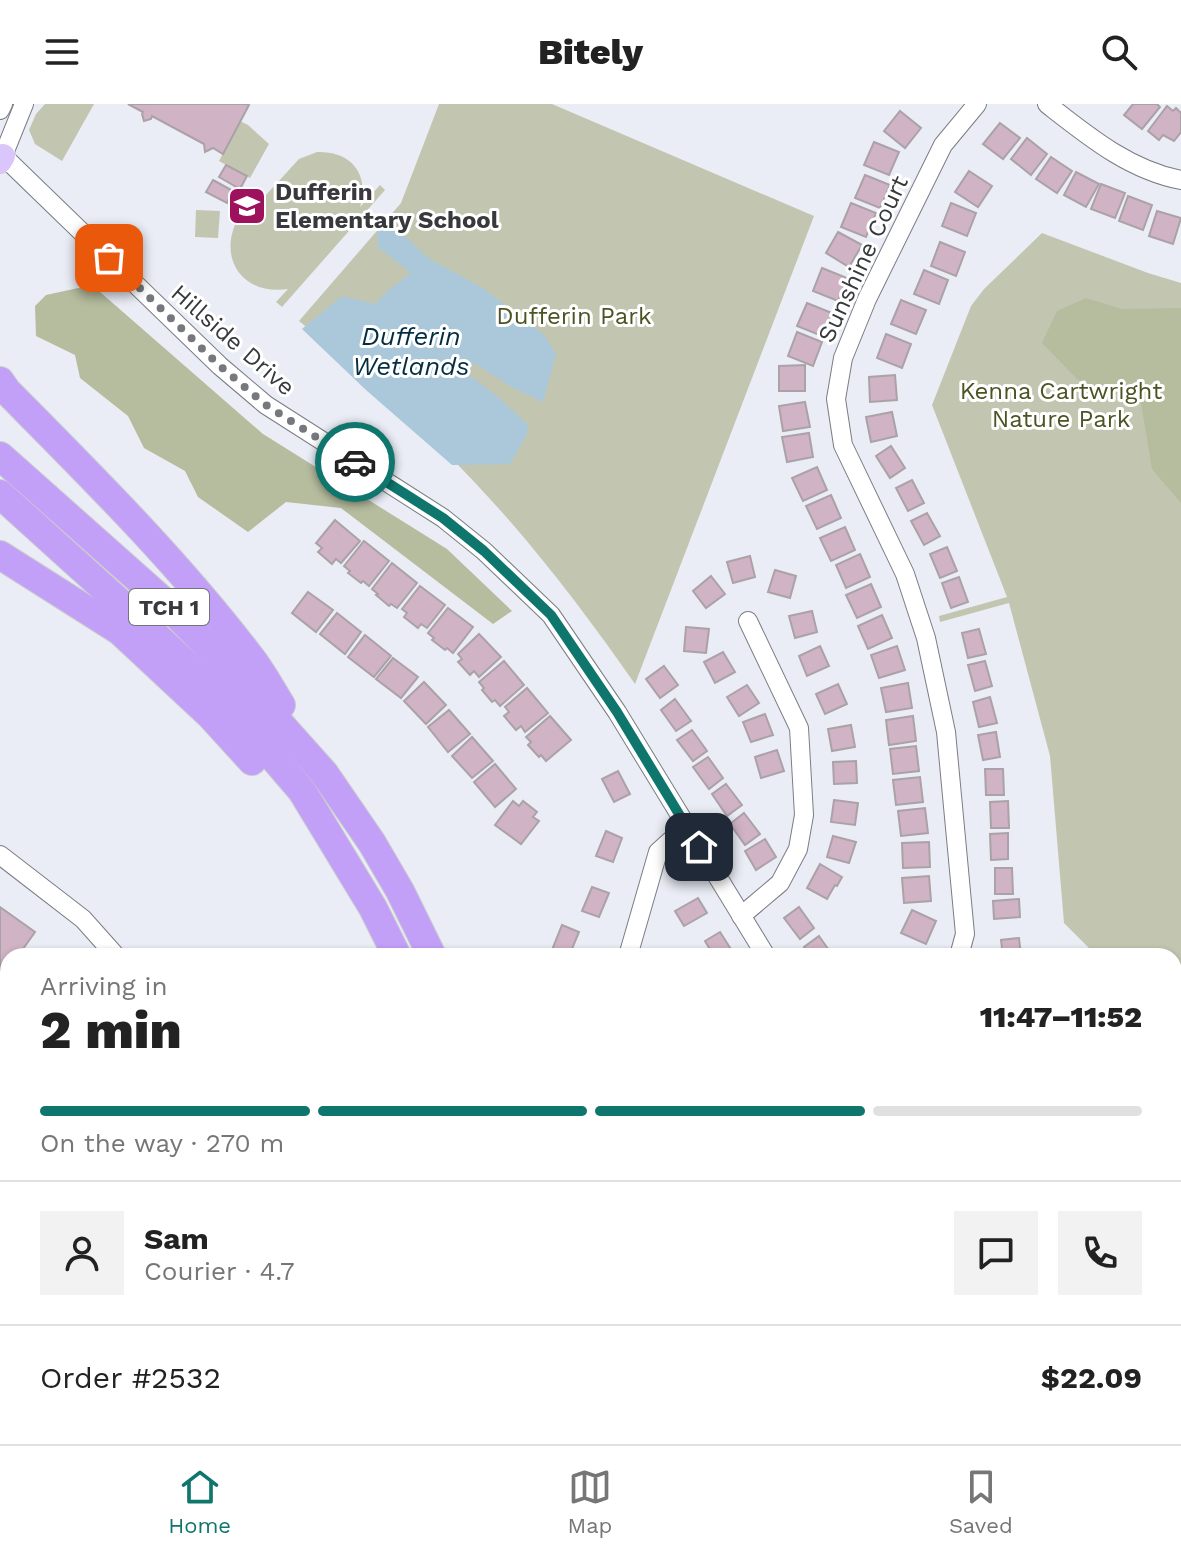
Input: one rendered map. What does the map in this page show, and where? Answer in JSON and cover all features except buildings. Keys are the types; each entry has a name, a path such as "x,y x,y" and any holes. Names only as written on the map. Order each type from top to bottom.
{"highway":[{"path":"0,381 129,515 253,660 324,773"},
{"name":"TCH 1","path":"0,456 162,600 240,679 324,773 372,843 428,948"},
{"name":"TCH 1","path":"0,494 223,699 302,791 373,908 393,948"},
{"path":"0,555 120,631 210,715 352,873"}],"street":[{"path":"0,110 3,104"},
{"path":"1,157 24,104"},
{"name":"Sunshine Court","path":"961,948 965,934 946,732 926,638 905,574 843,445 836,399 843,358 867,299 943,145 977,104"},
{"path":"1047,104 1101,146 1162,176 1181,180"},
{"name":"Hillside Drive","path":"1,157 220,366 266,405 443,518 484,551 551,615 617,712 761,948"},
{"path":"741,916 780,883 798,849 804,815 799,728 748,621"},
{"path":"630,948 658,852 687,826"},
{"path":"0,855 83,919 109,948"}],"green space":[{"path":"45,104 94,104 62,161 35,144 29,130 36,114"},
{"name":"Dufferin Park","path":"439,104 552,104 814,216 635,684 553,573 477,484 403,411 299,321 401,203"},
{"path":"240,121 269,144 250,178 219,161"},
{"path":"317,152 340,156 355,167 362,185 360,207 380,185 385,190 282,307 276,302 288,289 272,290 258,286 238,271 230,246 233,232 239,217 243,220 299,159"},
{"path":"196,210 220,211 218,238 195,237"},
{"name":"Kenna Cartwright Nature Park","path":"1042,233 1181,283 1181,948 1089,948 1064,923 1050,756 1009,603 940,622 939,616 1007,597 932,405 971,306 984,289"},
{"path":"92,285 263,434 447,549 512,611 493,624 341,508 286,502 248,532 198,497 185,471 144,448 128,416 80,378 75,355 36,336 35,306 46,295"},
{"path":"1086,298 1122,309 1181,308 1181,503 1152,469 1141,403 1078,380 1042,343 1057,311"}],"water":[{"name":"Dufferin Wetlands","path":"377,218 407,238 428,258 484,289 545,336 556,355 543,402 513,388 474,363 466,373 496,395 528,425 527,434 510,464 452,465 302,329 342,296 375,304 411,273 378,247"}],"way so far":[{"path":"109,258 220,366 266,405 355,462"}],"place":[{"name":"Dufferin Elementary School","path":"247,206"}],"route":[{"path":"355,462 443,518 484,551 551,615 617,712 699,847"}]}
